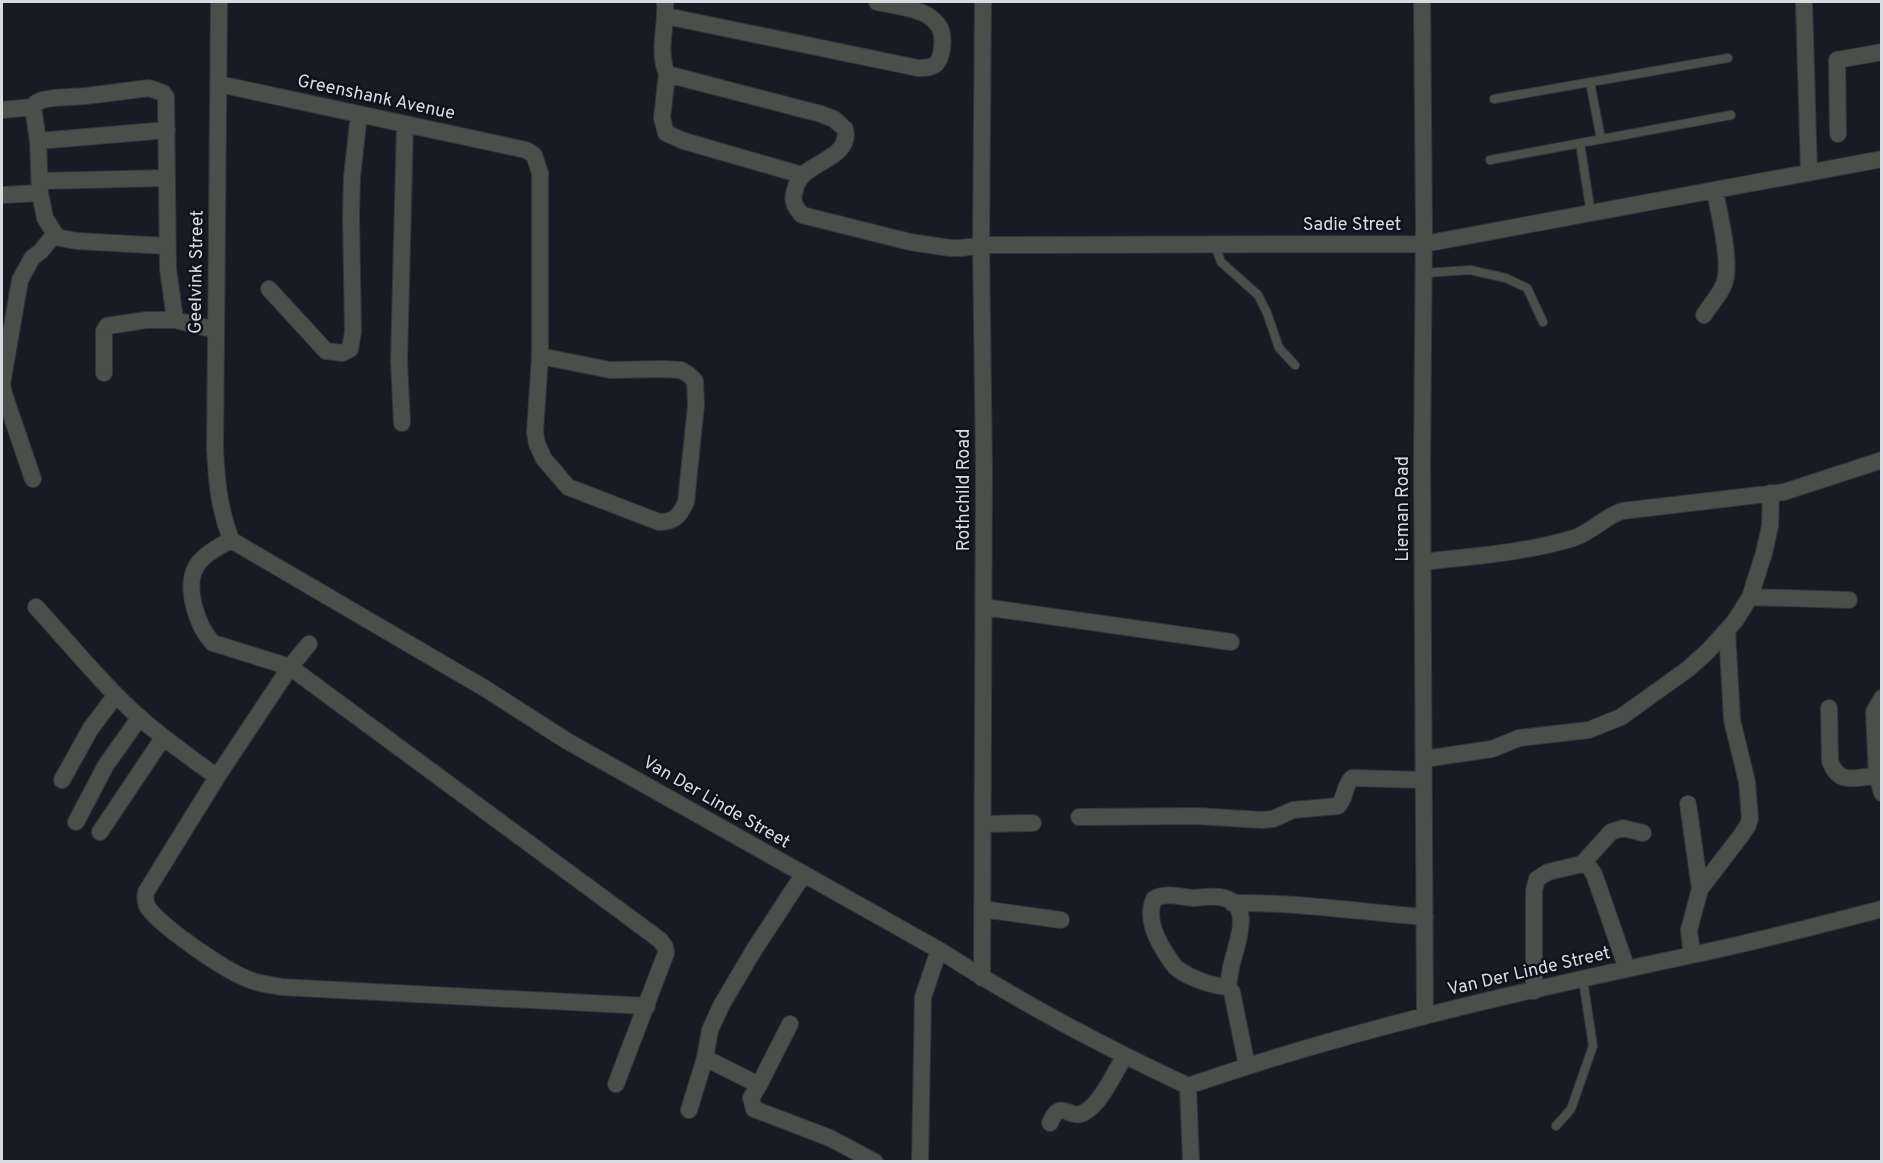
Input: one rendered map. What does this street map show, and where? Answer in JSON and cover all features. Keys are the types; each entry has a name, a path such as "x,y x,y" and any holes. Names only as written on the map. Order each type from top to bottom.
{"street":[{"name":"Geelvink Street","path":"219,2 215,450 217,489 231,540"},
{"path":"667,74 821,114 841,124 846,140 840,150 802,175 684,141 666,133 662,118 667,74 662,52 666,9 918,68 930,68 936,64 941,58 942,40 940,29 933,20 924,13 877,2"},
{"name":"Rothchild Road","path":"982,978 983,2"},
{"name":"Lieman Road","path":"1422,2 1425,1017"},
{"path":"1804,2 1809,173"},
{"path":"1838,134 1837,60 1881,52"},
{"name":"Greenshank Avenue","path":"219,84 526,150 534,155 540,174 540,356"},
{"path":"2,110 33,107 42,100 53,98 149,88 159,91 166,97 167,246 175,320"},
{"path":"33,107 45,218 55,234 60,238 77,241 167,246"},
{"path":"269,289 326,351 342,353 350,349 353,332 352,177 359,114"},
{"path":"402,423 399,361 405,124"},
{"path":"38,141 167,130"},
{"name":"Sadie Street","path":"802,175 793,198 795,207 802,216 910,242 950,249 981,245 1424,244 1881,159"},
{"path":"2,195 40,187 167,178"},
{"path":"1704,315 1724,286 1726,278 1723,235 1715,191"},
{"path":"33,479 2,384 20,280 27,265 55,234"},
{"path":"105,373 104,331 107,326 146,320 175,320 216,330"},
{"path":"540,356 610,370 681,370 695,381 696,405 686,502 681,514 674,520 659,522 568,487 556,474 541,452 535,432 540,356"},
{"path":"1423,562 1524,550 1576,537 1603,519 1622,511 1784,492 1881,460"},
{"path":"1424,759 1492,749 1519,738 1589,729 1622,717 1688,669 1735,621 1750,597 1770,526 1771,493"},
{"path":"231,540 208,555 195,567 193,578 192,595 200,623 206,636 213,643 290,667 660,940 665,947 666,953 616,1084"},
{"name":"Van Der Linde Street","path":"231,540 486,689 567,741 939,950 982,978 1124,1056 1188,1086 1247,1066 1425,1017 1881,909"},
{"path":"1750,597 1849,600"},
{"path":"36,607 116,695 163,738 217,777"},
{"path":"984,607 1231,642"},
{"path":"1692,955 1689,930 1700,889 1740,837 1750,819 1747,782 1732,720 1727,630"},
{"path":"309,644 290,667 217,777 146,892 145,898 149,909 227,968 252,981 281,987 647,1006"},
{"path":"62,780 91,728 116,695"},
{"path":"1881,698 1874,712 1877,776 1881,793"},
{"path":"1829,708 1830,761 1837,775 1843,778 1877,776"},
{"path":"76,822 106,765 140,717"},
{"path":"100,832 163,738"},
{"path":"1079,817 1196,816 1272,819 1293,810 1338,806 1342,802 1348,781 1352,778 1424,780"},
{"path":"1688,804 1700,889"},
{"path":"982,824 1034,823"},
{"path":"1534,991 1534,890 1537,879 1548,872 1582,864 1611,832 1623,828 1643,833"},
{"path":"1582,864 1589,867 1594,874 1627,969"},
{"path":"689,1110 705,1058 710,1030 722,1004 803,875"},
{"path":"1228,987 1240,938 1241,924 1237,907 1220,897 1190,898 1168,895 1154,899 1151,909 1153,930 1177,969 1192,977 1228,987 1232,992 1247,1066"},
{"path":"1232,903 1321,907 1425,917"},
{"path":"982,909 1061,920"},
{"path":"920,1161 923,997 939,950"},
{"path":"790,1024 751,1098 754,1109 830,1138 875,1161"},
{"path":"1050,1123 1054,1113 1058,1111 1063,1110 1079,1115 1087,1112 1096,1103 1124,1056"},
{"path":"705,1058 759,1085"},
{"path":"1188,1086 1191,1161"}],"lane":[{"path":"1494,99 1728,58"},
{"path":"1590,82 1601,139"},
{"path":"1490,160 1731,115"},
{"path":"1580,143 1591,214"},
{"path":"1215,245 1221,262 1258,295 1279,348 1296,365"},
{"path":"1424,273 1470,270 1506,278 1527,288 1543,322"},
{"path":"1556,1126 1571,1109 1593,1046 1584,980"}]}
